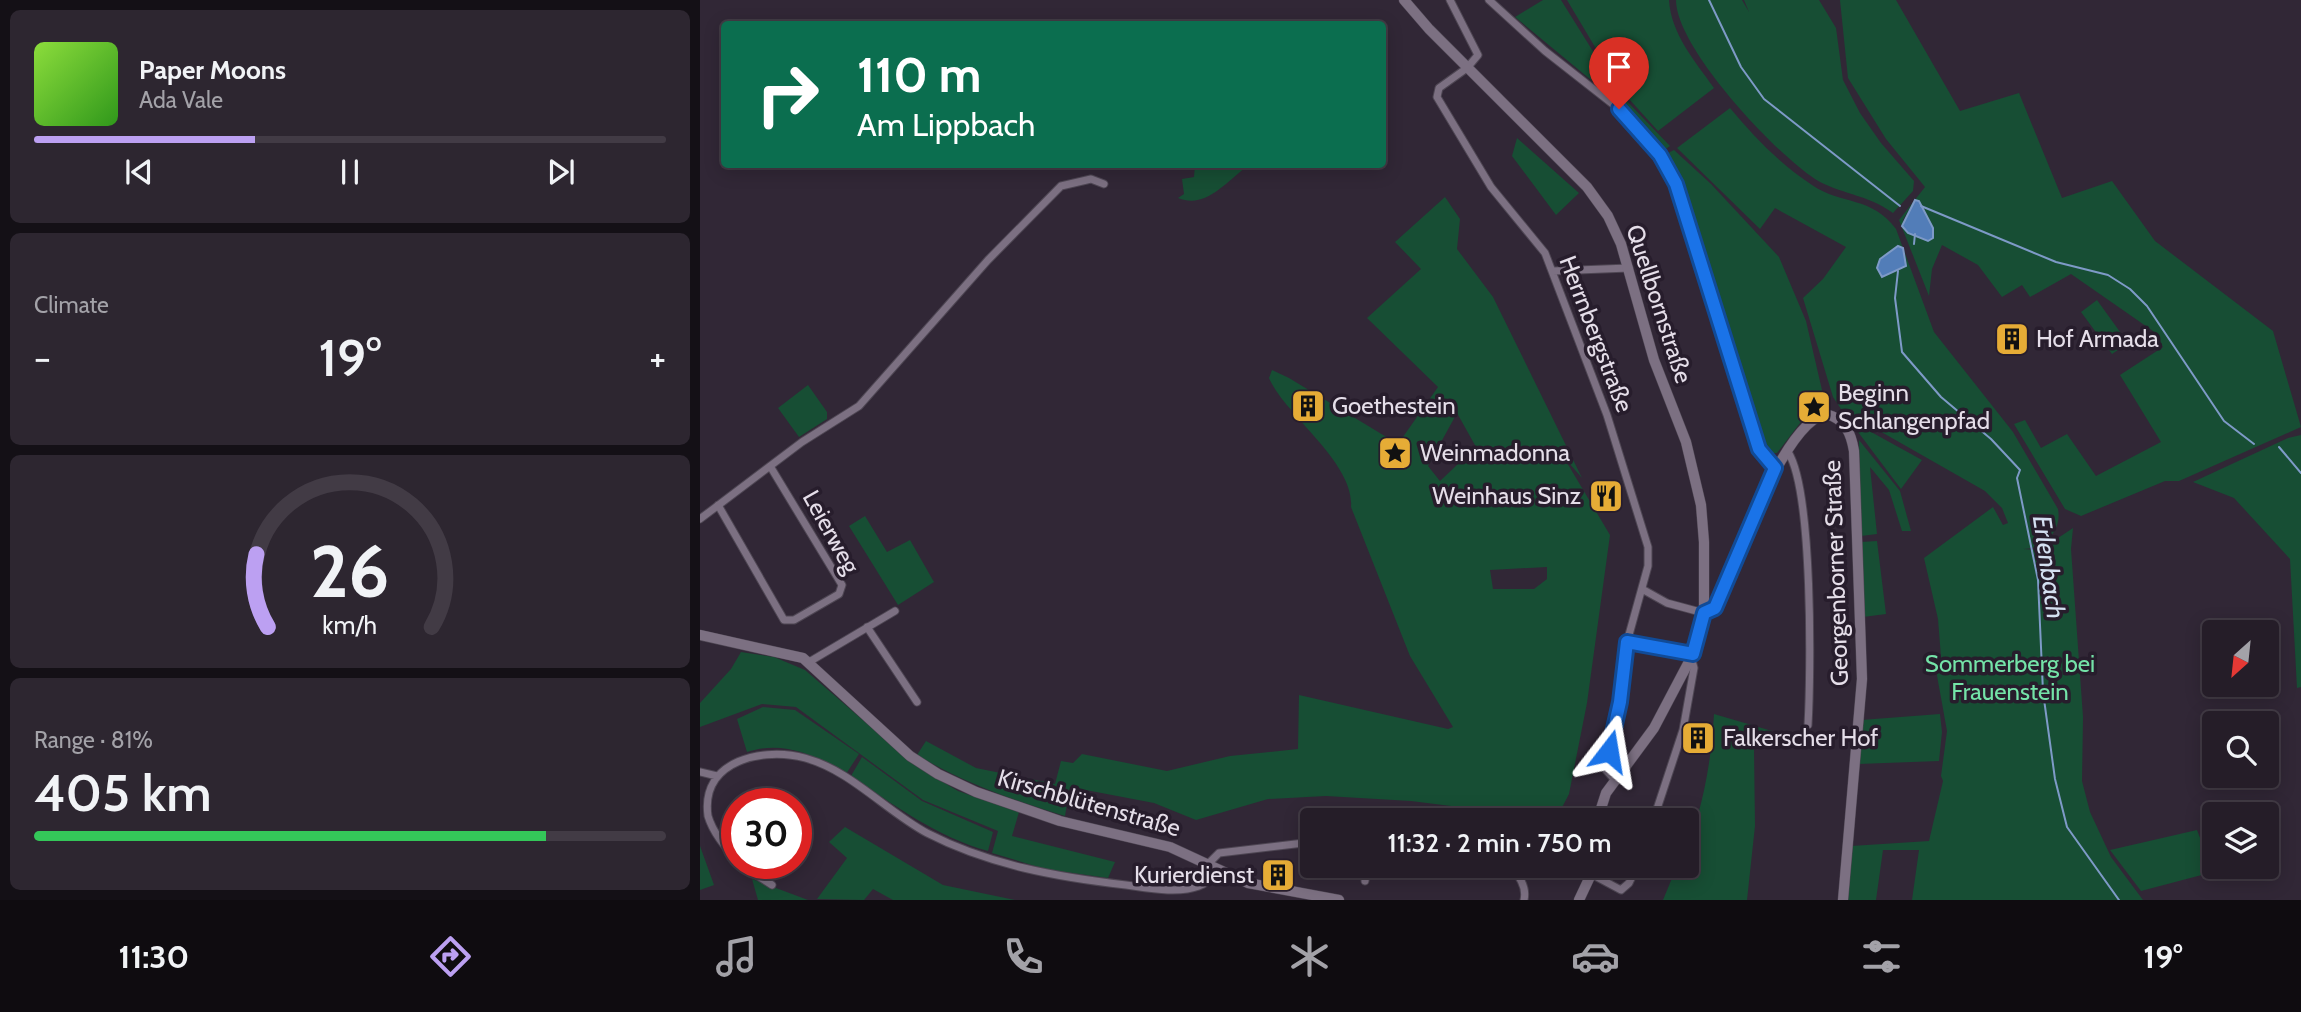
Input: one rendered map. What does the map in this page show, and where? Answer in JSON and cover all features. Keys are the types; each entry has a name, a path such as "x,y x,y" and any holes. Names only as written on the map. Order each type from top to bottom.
{"main road":[{"name":"Quellbornstraße","path":"1404,0 1467,68 1587,187 1615,230 1629,268 1654,360 1691,460 1702,515 1704,613"},
{"name":"Georgenborner Straße","path":"1704,613 1715,608 1775,468 1814,419 1826,414 1844,425 1854,450 1862,679 1843,900"},
{"path":"1601,808 1614,779 1654,728 1662,708 1692,655 1704,613"},
{"name":"Kirschblütenstraße","path":"700,635 780,651 809,662 910,755 938,774 1011,805 1060,821 1170,847 1248,883 1339,900"},
{"path":"1579,900 1590,878"}],"street":[{"path":"1450,0 1478,50 1474,61 1467,68"},
{"path":"1489,0 1545,51 1609,100 1641,133 1666,165 1679,192 1701,270 1759,449 1775,468"},
{"name":"Herrnbergstraße","path":"1467,68 1439,88 1437,97 1490,187 1545,253 1590,365 1648,547 1648,566 1627,642 1620,702 1603,767 1614,779"},
{"path":"700,519 802,442 859,406 988,260 1061,186 1091,179 1104,184"},
{"path":"1553,271 1629,268"},
{"path":"1788,452 1799,478 1803,519 1811,674 1808,725"},
{"name":"Leierweg","path":"718,505 784,620 794,620 839,594 842,585 770,466"},
{"path":"1642,589 1667,603 1704,613"},
{"path":"809,662 895,611"},
{"path":"867,627 917,702"},
{"path":"1627,642 1692,655 1694,668 1683,730 1657,808"},
{"path":"721,840 708,816 707,797 716,776 736,761 758,754 781,753 808,759 833,770 905,821 956,847 1042,874 1156,889 1201,886 1219,869"},
{"path":"700,772 716,776"},
{"path":"1209,863 1219,853 1300,843"},
{"path":"1519,878 1526,892 1524,900"},
{"path":"1605,878 1621,890 1629,878"},
{"path":"763,879 772,885"}],"green space":[{"path":"1543,0 1561,0 1619,93 1670,146 1661,152 1608,94 1515,17"},
{"path":"1567,0 1669,0 1679,36 1714,88 1658,131 1620,89"},
{"path":"1676,0 1742,0 1749,12 1744,0 1819,0 1836,28 1843,80 1860,113 1881,143 1914,181 1913,191 1893,213 1873,202 1824,184 1798,166 1753,124 1709,71 1680,20"},
{"path":"1840,0 1896,0 1960,111 2019,93 2062,198 2112,181 2155,241 2273,331 2301,427 2179,481 2165,481 2081,516 2065,509 2014,424 2025,420 2041,448 2067,434 2096,476 2161,442 2120,375 2163,347 2153,331 2071,274 2030,297 2022,285 2002,297 1978,265 1942,245 1932,269 1929,296 1899,220 1925,187 1886,139 1848,78","holes":["1915,200 1933,228 1928,240 1908,233 1903,220"]},
{"name":"Sommerberg bei Frauenstein","path":"1730,108 1768,150 1800,177 1834,196 1877,211 1896,229 1934,332 2013,432 2058,509 2057,524 2050,537 2038,546 2023,549 2040,550 2073,528 2071,549 2083,717 2082,781 2090,812 2111,857 2143,900 1912,900 1919,850 1883,850 1876,900 1846,900 1851,846 1929,841 1943,781 1941,776 1947,731 1936,670 1941,657 1938,619 1924,558 1993,507 2003,525 2008,523 2002,508 1985,491 1841,409 1833,397 1803,298 1823,279 1846,247 1775,208 1760,229 1677,148"},
{"path":"1517,138 1579,193 1556,215 1512,156"},
{"path":"1674,150 1711,184 1779,257 1806,321 1825,403 1810,410 1777,453 1773,453 1766,444 1747,401 1695,234 1664,155"},
{"path":"1195,168 1245,168 1206,198 1188,201 1178,198 1184,194 1182,179 1194,177"},
{"path":"1445,197 1460,219 1457,249 1493,297 1582,478 1563,456 1610,535 1587,703 1569,794 1562,808 1467,808 1411,801 1326,796 1268,799 1196,820 1154,803 1070,787 1065,816 989,790 917,755 926,741 976,768 1055,784 1061,761 1073,763 1082,754 1167,771 1230,756 1298,749 1299,695 1448,729 1453,727 1410,656 1351,507 1349,490 1342,473 1318,440 1289,408 1269,378 1272,370 1289,378 1398,444 1438,387 1367,318 1421,269 1395,242","holes":["1457,413 1476,447 1440,481 1428,466","1547,567 1547,579 1534,589 1493,589 1490,570"]},
{"path":"2097,300 2128,343 2112,354 2081,312"},
{"path":"808,385 827,412 827,419 799,437 778,408"},
{"path":"1853,422 1922,460 1901,489 1852,424"},
{"path":"2301,435 2301,687 2297,688 2290,559 2234,498 2193,482 2288,438"},
{"path":"1859,440 1900,491 1911,531 1902,531 1889,490 1870,467 1877,534 1861,536"},
{"path":"865,516 887,552 910,540 934,582 898,605 849,526"},
{"path":"1877,541 1886,614 1863,617 1861,542"},
{"path":"741,652 774,657 805,670 916,766 958,791 1019,812 1012,836 1115,862 1108,878 1045,869 992,853 998,831 923,800 796,707 762,704 700,727 700,703 731,669"},
{"path":"763,707 795,710 859,754 846,774 799,751 773,748 747,752 737,719"},
{"path":"1714,714 1772,731 1754,750 1755,826 1747,900 1663,900 1672,878 1699,878 1699,812"},
{"path":"1940,714 1942,732 1939,761 1858,764 1861,720"},
{"path":"862,757 922,801 993,832 988,851 934,829 851,776"},
{"path":"845,827 943,885 1015,900 893,900 873,889 864,900 817,899 847,858 829,842"},
{"path":"2197,830 2202,843 2202,875 2141,891 2110,850"},
{"path":"700,846 714,885 700,890"},
{"path":"752,879 808,900 758,900"}],"water":[{"path":"1915,200 1919,201 1933,228 1933,238 1928,241 1908,233 1902,226"},
{"path":"1898,246 1903,248 1906,266 1882,277 1877,268 1880,259"}],"waterway":[{"name":"Erlenbach","path":"1709,0 1741,67 1764,99 1900,206"},
{"name":"Erlenbach","path":"1921,206 2056,262 2108,275 2130,289 2147,306 2224,421 2254,444"},
{"name":"Erlenbach","path":"1914,244 1915,234"},
{"name":"Erlenbach","path":"1898,271 1895,298 1902,352 1941,397 1991,439 2020,470 2017,478 2038,580 2043,692 2055,779 2067,827 2119,900"},
{"path":"2279,447 2301,473"}],"place":[{"name":"Hof Armada","path":"2012,339"},
{"name":"Goethestein","path":"1308,406"},
{"name":"Beginn Schlangenpfad","path":"1814,407"},
{"name":"Weinmadonna","path":"1395,453"},
{"name":"Weinhaus Sinz","path":"1606,496"},
{"name":"Falkerscher Hof","path":"1698,738"},
{"name":"Kurierdienst","path":"1278,875"}],"route":[{"path":"1609,751 1620,702 1627,642 1693,654 1704,613 1715,608 1775,468 1759,449 1676,184 1660,155 1619,109"}]}
